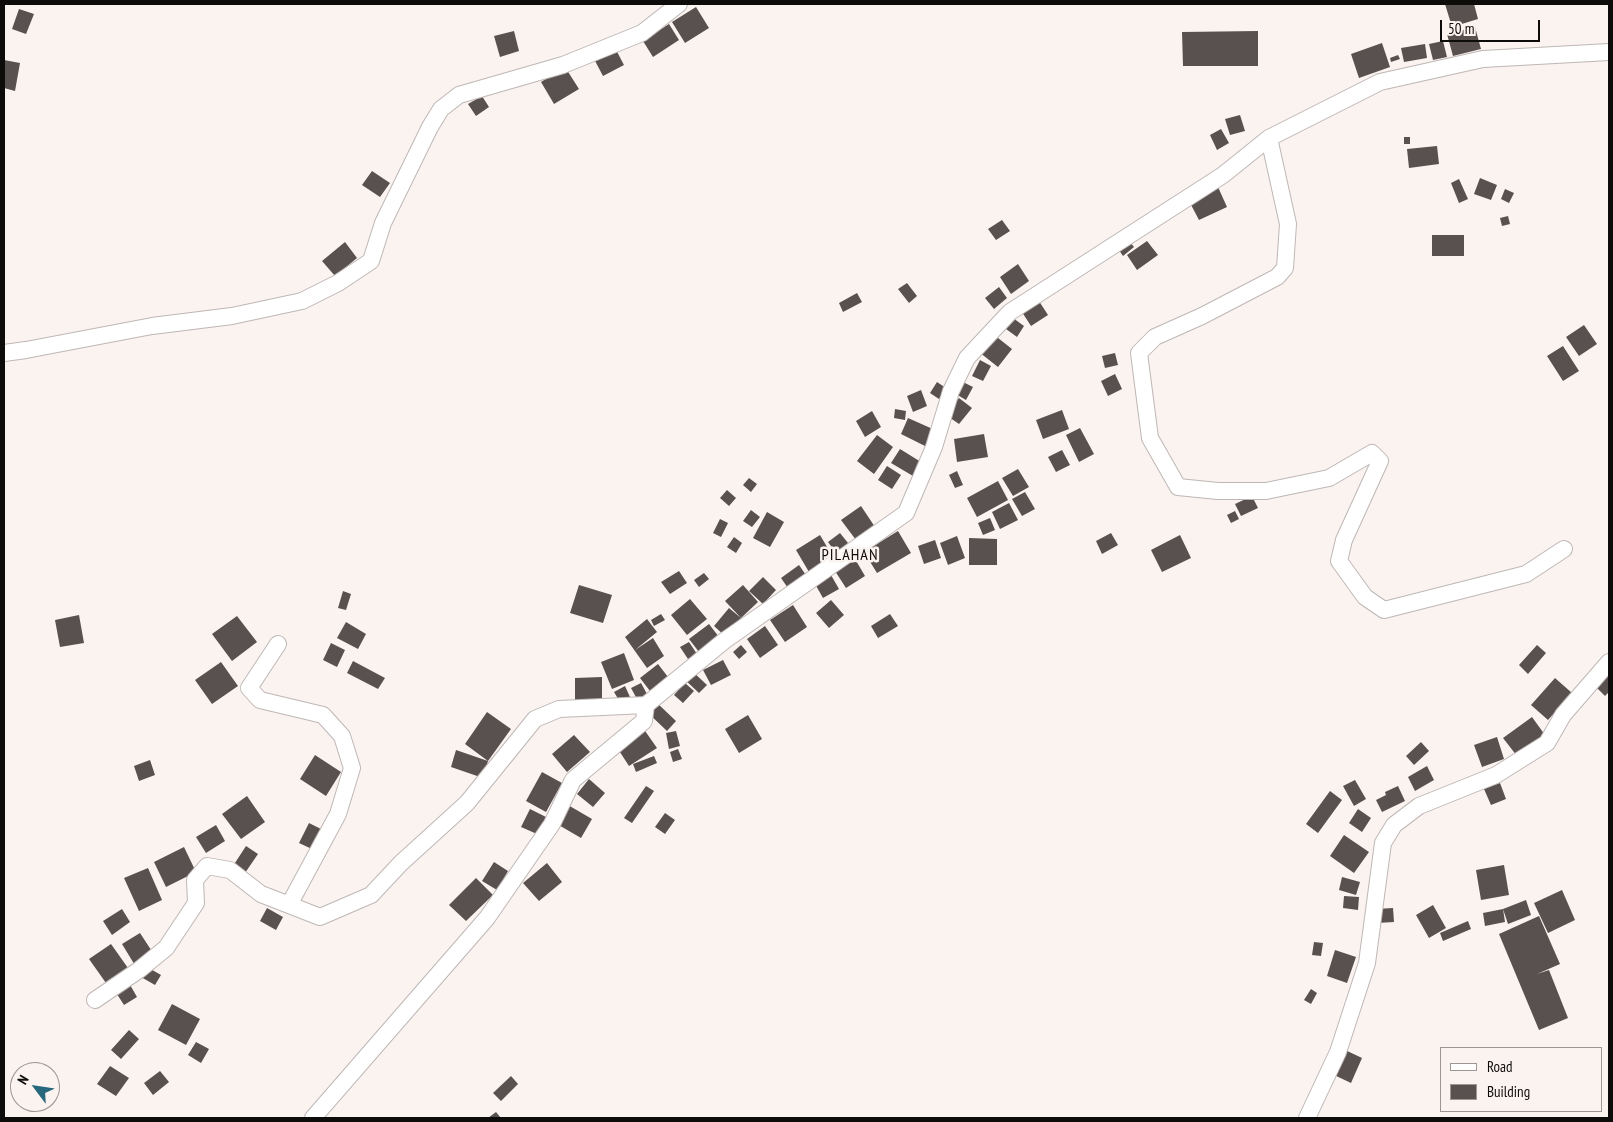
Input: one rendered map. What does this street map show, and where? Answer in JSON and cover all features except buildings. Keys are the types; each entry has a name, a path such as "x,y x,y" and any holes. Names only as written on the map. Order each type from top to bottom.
{"street":[{"path":"4,353 152,326 232,316 302,301 338,283 370,261 383,223 441,109 459,95 563,65 642,33 679,4"},
{"path":"95,1000 166,948 196,903 195,880 207,866 230,870 261,894 320,917 371,895 401,863 467,803 535,719 559,709 646,705 724,641 906,513 934,447 951,391 967,358 1010,312 1223,175 1269,138 1380,82 1483,59 1609,52"},
{"path":"1269,138 1288,224 1285,268 1277,277 1202,316 1155,337 1139,353 1150,438 1178,487 1218,491 1266,491 1329,478 1372,453 1380,461 1344,540 1339,561 1365,597 1384,610 1526,574 1564,549"},
{"path":"278,644 249,688 260,700 323,715 342,736 352,768 338,814 289,905"},
{"path":"1307,1118 1338,1052 1367,962 1383,843 1394,824 1419,806 1496,775 1547,744 1563,715 1609,662"},
{"path":"313,1118 487,918 552,824 574,780 644,721 646,705"}],"district":[{"name":"PILAHAN","path":"850,555"}]}
